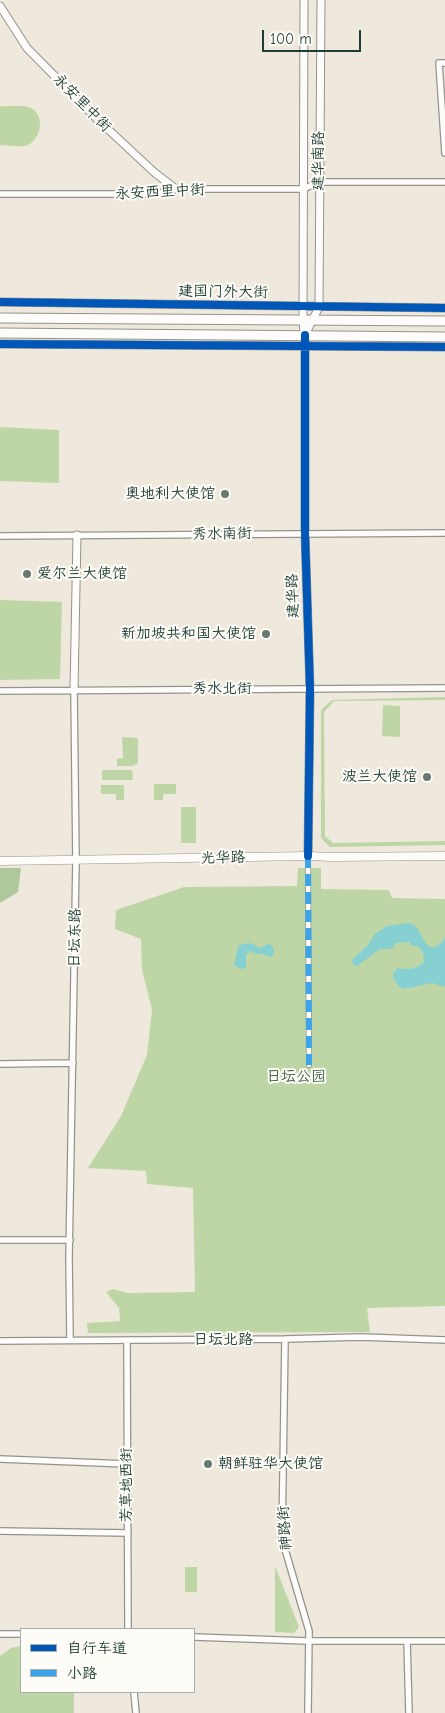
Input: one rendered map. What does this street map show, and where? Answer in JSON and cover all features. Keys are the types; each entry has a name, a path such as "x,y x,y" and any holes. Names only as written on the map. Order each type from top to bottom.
{"highway":[{"name":"建国门外大街","path":"0,318 445,320"},
{"path":"0,333 445,337"}],"main road":[{"name":"光华路","path":"0,861 308,856 332,858 445,856"}],"street":[{"name":"建华南路","path":"304,0 303,320 305,335"},
{"name":"建华南路","path":"305,335 319,307 320,0"},
{"name":"永安里中街","path":"0,6 27,48 96,119 155,173 176,189"},
{"path":"442,63 445,153"},
{"name":"永安西里中街","path":"0,194 155,194 176,189 303,189 319,182"},
{"path":"319,182 445,182"},
{"name":"建国门外大街","path":"0,302 445,308"},
{"path":"0,344 38,333"},
{"name":"建华路","path":"305,335 305,533 310,689 308,856"},
{"path":"0,344 445,347"},
{"name":"秀水南街","path":"0,536 445,533"},
{"name":"日坛东路","path":"70,1340 76,861 74,690 77,535"},
{"name":"秀水北街","path":"0,691 445,688"},
{"path":"308,856 308,1064"},
{"path":"0,1064 73,1063"},
{"path":"0,1240 70,1240"},
{"name":"日坛北路","path":"0,1340 361,1337 445,1340"},
{"name":"神路街","path":"285,1339 282,1539 309,1631 308,1713"},
{"name":"芳草地西街","path":"127,1340 128,1628"},
{"path":"0,1458 127,1464"},
{"path":"0,1531 128,1533"},
{"path":"0,1634 20,1634"},
{"path":"195,1637 308,1641 445,1641"},
{"path":"408,1641 408,1713"},
{"path":"134,1693 136,1713"}],"green space":[{"path":"0,106 25,106 38,114 40,119 39,131 33,142 22,146 0,145"},
{"path":"0,427 59,430 59,483 0,481"},
{"path":"0,600 62,602 60,679 0,680"},
{"path":"445,697 445,700 334,701 324,712 325,836 333,843 445,841 445,845 330,847 321,838 321,710 332,700"},
{"path":"383,705 400,706 400,737 382,736"},
{"path":"122,737 138,738 138,763 133,766 117,766 117,759 123,758"},
{"path":"102,770 132,770 133,780 102,780"},
{"path":"154,784 176,784 176,794 163,794 163,800 154,800"},
{"path":"101,785 124,785 124,800 116,800 116,794 101,794"},
{"path":"181,807 196,807 196,843 181,843"},
{"path":"0,868 21,868 18,892 0,903"},
{"name":"日坛公园","path":"298,868 321,868 321,889 389,890 392,898 445,899 445,1306 367,1308 370,1332 88,1333 87,1323 120,1321 119,1308 106,1292 113,1289 128,1293 195,1292 193,1188 147,1184 146,1171 88,1168 121,1116 147,1055 152,1010 142,970 141,939 115,929 116,910 184,887 297,886"},
{"path":"275,1566 299,1627 294,1633 275,1632"},
{"path":"185,1567 197,1567 197,1592 185,1592"},
{"path":"20,1646 20,1693 74,1693 74,1713 0,1713 0,1656 11,1648"}],"water":[{"path":"408,923 417,929 429,946 438,945 445,938 445,987 432,983 404,989 394,980 395,971 398,968 412,969 424,962 423,952 418,946 410,945 410,942 396,943 392,949 380,949 357,966 352,962 375,934 387,926"},
{"path":"250,943 260,948 270,943 274,954 271,957 250,951 246,955 246,968 240,969 234,965 238,947 242,944"}],"marked path":[{"path":"308,856 309,1065"}],"cycle path":[{"path":"0,302 445,308"},
{"path":"305,335 305,533 310,689 308,856"},
{"path":"0,344 445,347"}],"place":[{"name":"奥地利大使馆","path":"225,494"},
{"name":"爱尔兰大使馆","path":"27,574"},
{"name":"新加坡共和国大使馆","path":"266,634"},
{"name":"波兰大使馆","path":"427,777"},
{"name":"朝鲜驻华大使馆","path":"208,1464"}]}
